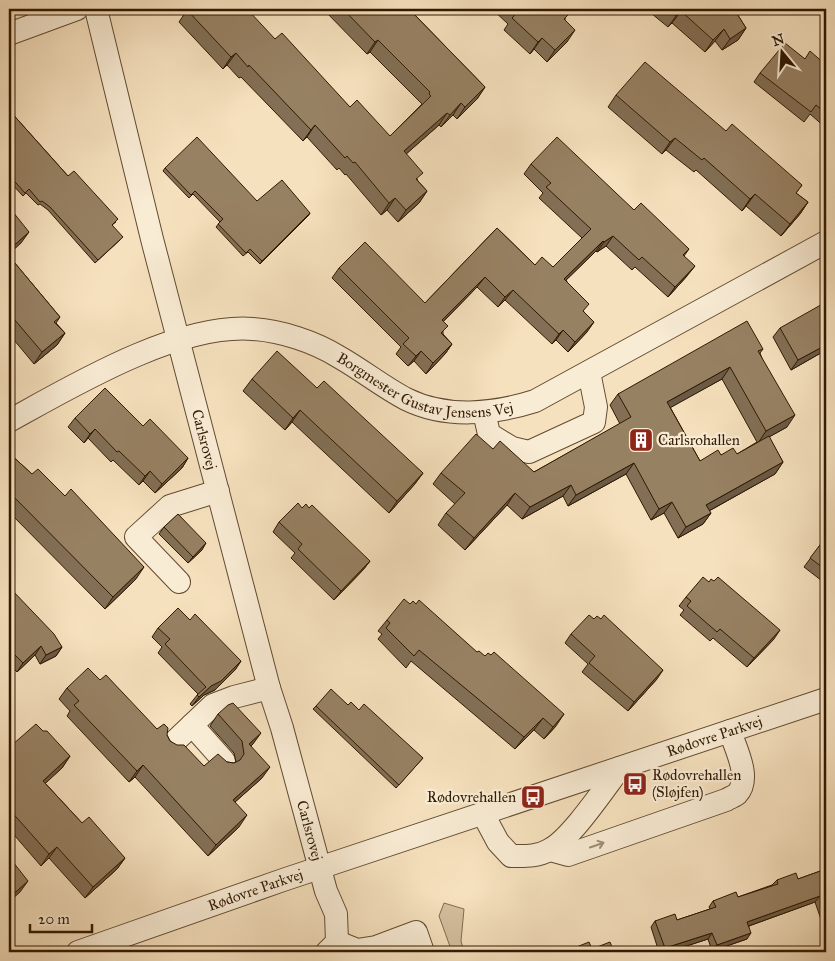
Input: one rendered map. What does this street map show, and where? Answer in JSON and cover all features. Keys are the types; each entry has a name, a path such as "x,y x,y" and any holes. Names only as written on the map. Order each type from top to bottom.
{"street":[{"path":"9,34 77,9"},
{"name":"Carlsrovej","path":"96,9 178,340 269,688 320,869"},
{"name":"Borgmester Gustav Jensens Vej","path":"9,421 99,371 178,340 220,331 254,329 296,338 337,356 407,400 444,412 484,412 508,409 535,401 826,242"},
{"path":"484,412 489,434 512,448 529,452 594,422 596,407 589,372"},
{"path":"179,582 136,536 170,506 218,491"},
{"path":"172,744 213,705 234,697 269,688"},
{"name":"Rødovre Parkvej","path":"78,952 826,699"},
{"path":"192,725 224,761"},
{"path":"550,850 568,855 726,800 737,794 743,779 742,769 730,732"},
{"path":"484,814 498,842 511,856 534,856 550,850 566,835 620,768"},
{"name":"Rødovre Parkvej","path":"320,869 326,892 336,914 332,947"},
{"path":"332,947 357,950 376,947 416,932 423,952"}],"shaded area":[{"path":"444,903 464,909 461,941 464,952 452,952 439,916"}],"building":[{"path":"247,9 275,39 282,33 350,107 357,100 390,136 431,96 430,92 378,40 375,42 343,9 409,9 485,87 465,107 461,103 450,115 447,113 404,151 423,173 416,179 427,191 406,210 395,198 389,203 355,162 353,163 347,156 345,158 315,125 311,130 236,53 231,57 187,10"},
{"path":"512,9 566,9 570,13 564,19 575,30 555,50 542,38 538,42 512,18 517,13"},
{"path":"668,9 734,9 746,28 730,39 724,29 713,40 681,11 676,16"},
{"path":"785,43 805,59 810,51 826,65 826,113 816,105 811,112 760,73"},
{"path":"645,62 726,131 732,124 802,185 796,193 808,202 790,224 755,194 750,199 704,158 702,160 675,138 670,142 616,95"},
{"path":"9,110 68,176 74,171 118,219 112,225 123,237 98,260 50,207 42,201 40,202 29,189 25,193 9,175"},
{"path":"197,137 257,201 282,180 310,213 262,261 250,249 246,253 218,224 223,219 195,191 191,195 165,168"},
{"path":"557,137 634,210 641,203 689,249 683,255 695,266 675,287 642,257 639,260 613,236 603,241 564,279 589,304 583,311 594,322 575,342 563,330 559,334 513,290 505,297 485,277 442,320 448,326 441,333 452,344 433,363 421,351 416,356 403,344 409,338 339,268 365,242 425,303 497,228 535,265 542,257 553,267 591,229 546,187 551,183 531,164"},
{"path":"9,207 29,232 9,250"},
{"path":"9,256 60,317 54,322 65,333 42,352 14,319 9,323"},
{"path":"826,302 826,345 798,360 780,328"},
{"name":"Carlsrohallen","path":"747,321 763,349 758,351 795,415 766,431 730,367 667,402 700,461 718,450 721,455 733,448 737,454 769,436 783,462 706,505 711,513 686,527 672,502 659,509 634,463 576,495 571,485 530,507 515,493 474,538 446,513 465,493 441,473 476,434 493,449 500,441 534,472 631,417 618,394"},
{"path":"277,351 317,388 324,381 423,473 397,501 300,410 293,418 252,379"},
{"path":"105,388 143,426 150,419 188,458 162,484 150,471 145,476 119,451 117,452 95,429 90,434 75,418"},
{"path":"9,453 32,474 38,469 65,496 71,489 144,567 113,597 9,492"},
{"path":"298,503 302,508 306,504 309,508 312,505 370,561 341,591 298,549 302,544 279,522"},
{"path":"178,514 206,543 193,557 164,527"},
{"path":"826,537 826,570 810,558"},
{"path":"703,577 709,582 711,579 714,581 718,577 780,630 754,658 720,629 717,632 687,606 691,601 686,597"},
{"path":"10,588 54,634 62,647 46,655 41,646 23,663 9,649"},
{"path":"404,599 410,604 413,601 416,604 419,600 477,652 479,651 485,656 488,653 491,655 494,652 564,714 553,727 543,718 524,737 419,650 414,656 386,628 390,623 387,620"},
{"path":"178,608 190,620 195,614 241,661 221,681 211,686 199,697 197,695 206,687 165,644 170,639 158,628"},
{"path":"589,615 594,619 597,616 601,619 604,615 663,670 634,702 589,663 595,656 571,634"},
{"path":"88,668 100,680 106,675 157,729 164,724 168,728 167,735 170,741 177,745 184,745 204,766 218,754 227,762 234,763 240,760 244,754 242,741 218,714 228,705 233,703 261,733 249,744 270,767 233,800 247,815 216,845 143,765 137,771 74,705 79,701 67,688"},
{"path":"331,689 348,705 351,702 359,710 364,704 423,758 399,785 316,706"},
{"path":"36,724 43,731 47,731 70,756 43,781 82,823 89,817 125,858 93,887 57,847 49,854 9,809 9,742 12,745"},
{"path":"13,862 28,881 9,898 9,865"},
{"path":"826,869 826,914 820,896 747,922 751,933 717,945 712,933 665,948 655,921 675,914 677,920 716,907 713,901 736,892 738,897 778,884 777,880 796,873 798,879"},
{"path":"589,942 592,949 610,942 614,952 570,952 569,950"}],"place":[{"name":"Carlsrohallen","path":"641,440"},
{"name":"Rødovrehallen (Sløjfen)","path":"635,784"},
{"name":"Rødovrehallen","path":"533,797"}]}
